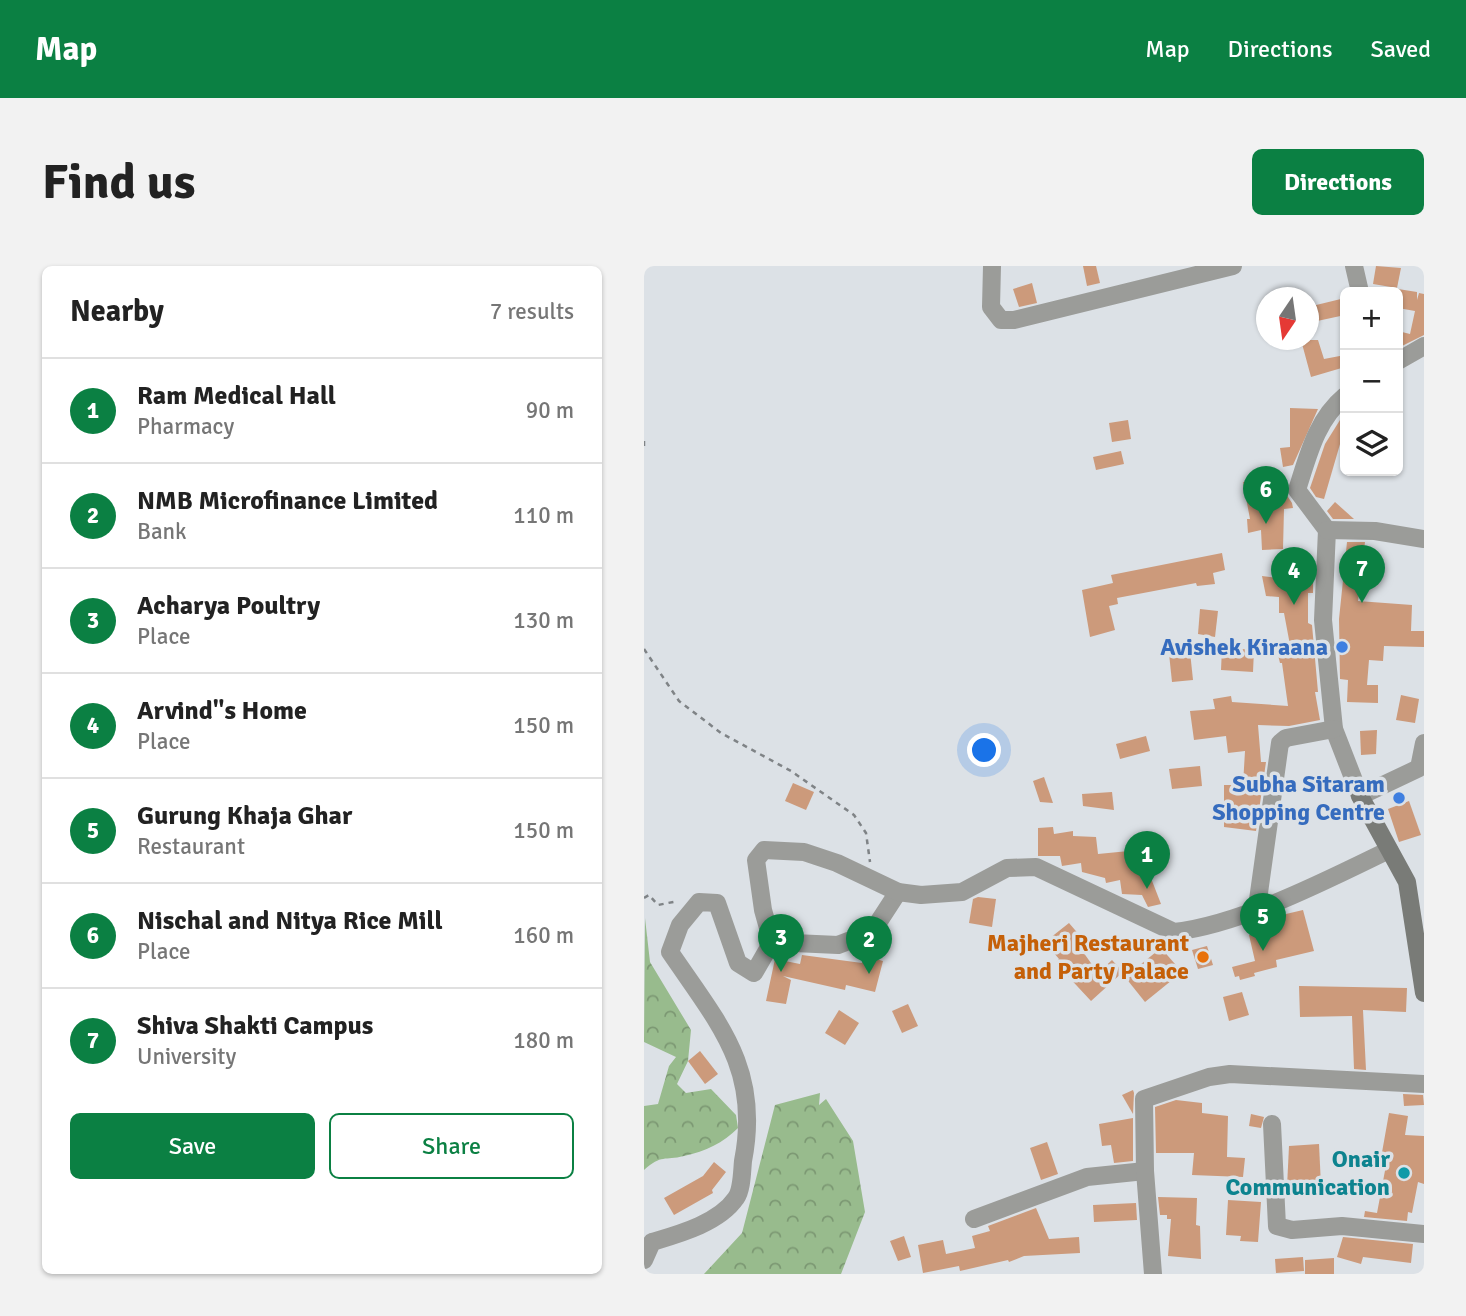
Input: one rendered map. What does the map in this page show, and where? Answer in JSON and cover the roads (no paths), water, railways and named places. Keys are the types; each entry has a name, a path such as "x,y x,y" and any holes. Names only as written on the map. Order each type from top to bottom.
{"main road":[{"path":"1360,796 1407,881 1424,993"}],"street":[{"path":"992,266 991,307 1000,320 1014,320 1233,266"},
{"path":"1353,266 1359,287"},
{"path":"1403,358 1424,346"},
{"path":"1340,400 1314,436 1297,490 1327,530 1323,620 1334,729 1360,796 1422,768 1424,743"},
{"path":"1327,530 1375,531 1424,539"},
{"path":"1257,908 1282,740 1334,729"},
{"path":"644,1260 652,1242 711,1219 737,1197 745,1151 746,1088 738,1058 670,952 680,925 699,902 717,903 738,963 754,973 772,942 763,910 757,860 764,850 804,852 873,879 898,892 921,895 962,892 1007,868 1036,867 1174,932 1195,929 1304,891 1389,850"},
{"path":"772,942 838,944 872,932 898,892"},
{"path":"1153,1274 1145,1171 1144,1099 1209,1077 1230,1074 1424,1084"},
{"path":"1272,1124 1277,1226 1292,1230 1342,1226 1424,1234"},
{"path":"974,1219 1087,1177 1145,1171"}],"place":[{"name":"Nischal and Nitya Rice Mill","path":"1266,524"},
{"name":"Shiva Shakti Campus","path":"1362,603"},
{"name":"Arvind\"s Home","path":"1294,605"},
{"name":"Avishek Kiraana","path":"1342,647"},
{"name":"Subha Sitaram Shopping Centre","path":"1399,798"},
{"name":"Ram Medical Hall","path":"1147,889"},
{"name":"Gurung Khaja Ghar","path":"1263,951"},
{"name":"Majheri Restaurant and Party Palace","path":"1203,957"},
{"name":"Acharya Poultry","path":"781,972"},
{"name":"NMB Microfinance Limited","path":"869,974"},
{"name":"Onair Communication","path":"1404,1173"}]}
